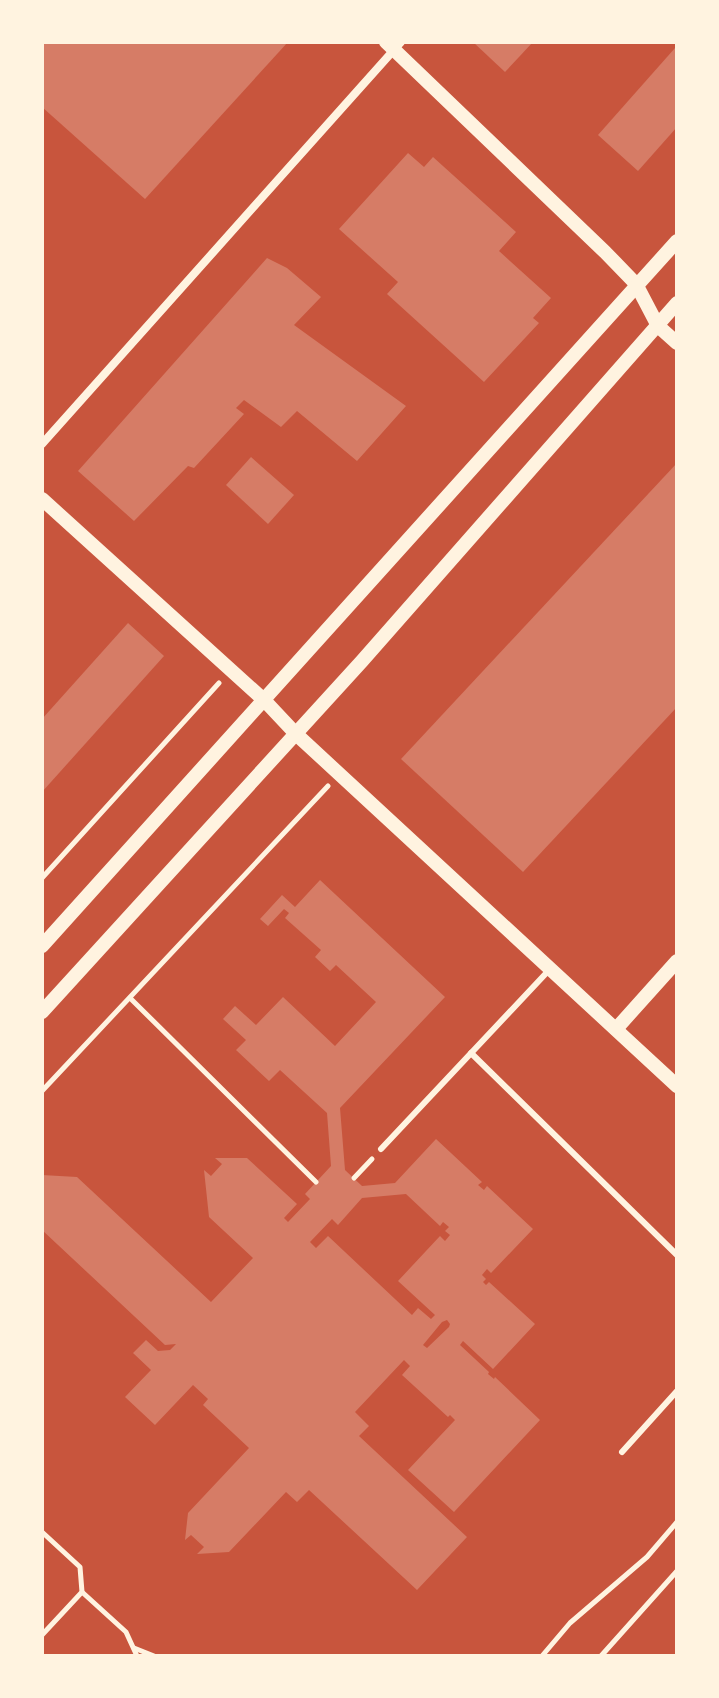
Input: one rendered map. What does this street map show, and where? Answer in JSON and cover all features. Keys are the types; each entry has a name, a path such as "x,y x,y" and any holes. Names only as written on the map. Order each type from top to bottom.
{"street":[{"path":"374,42 393,45 605,252 636,284 658,326 677,343"},
{"path":"42,444 393,45"},
{"path":"42,946 677,241"},
{"path":"42,1012 296,734 677,303"},
{"path":"42,499 265,701 296,734 677,1086"},
{"path":"616,1029 677,961"}],"lane":[{"path":"381,1149 551,967"},
{"path":"471,1053 677,1255"},
{"path":"622,1452 677,1391"}],"path":[{"path":"42,878 231,670"},
{"path":"42,1091 339,773"},
{"path":"130,998 316,1182"},
{"path":"354,1178 381,1149"},
{"path":"542,1656 570,1623 647,1557 677,1522"},
{"path":"42,1532 80,1567 82,1592 126,1632 137,1656"},
{"path":"601,1656 677,1571"},
{"path":"42,1635 82,1592"},
{"path":"133,1648 154,1656"}],"building":[{"path":"42,42 288,42 145,199 42,107"},
{"path":"473,42 533,42 505,72"},
{"path":"675,48 677,127 638,171 598,135"},
{"path":"408,153 424,167 433,157 516,232 499,251 551,298 533,318 539,323 484,382 387,294 398,282 339,229"},
{"path":"267,258 287,268 321,297 294,325 406,406 357,461 297,411 281,427 244,400 236,408 244,414 194,468 188,466 134,521 78,471"},
{"path":"251,457 294,495 268,524 226,485"},
{"path":"677,463 677,707 523,872 401,759"},
{"path":"128,623 164,656 42,792 42,719"},
{"path":"320,880 445,997 340,1108 345,1170 362,1186 395,1183 436,1139 482,1182 478,1185 484,1190 487,1186 533,1229 491,1273 487,1269 482,1275 486,1285 489,1282 535,1324 493,1369 463,1341 460,1345 540,1420 454,1512 408,1470 455,1420 402,1375 410,1366 404,1360 355,1412 369,1426 359,1436 467,1537 417,1590 309,1490 297,1502 286,1492 229,1552 197,1554 204,1547 191,1535 185,1540 188,1513 249,1448 203,1405 208,1399 193,1385 155,1425 125,1397 151,1370 133,1353 146,1340 158,1351 170,1350 176,1344 165,1345 42,1230 42,1175 77,1177 211,1302 253,1258 209,1217 204,1170 211,1176 222,1164 215,1158 247,1158 297,1204 284,1218 288,1222 310,1199 305,1194 331,1166 327,1113 280,1070 269,1081 236,1050 246,1040 223,1019 235,1006 256,1025 283,997 335,1046 376,1002 336,965 330,971 315,957 321,950 285,918 289,913 284,909 268,926 260,919 282,895 295,907","holes":["406,1194 440,1226 443,1222 449,1227 445,1231 450,1235 445,1241 440,1236 398,1281 435,1315 431,1319 418,1308 412,1315 328,1236 316,1248 310,1242 332,1219 338,1225 362,1198","447,1320 449,1327 427,1348 423,1345"]}]}
